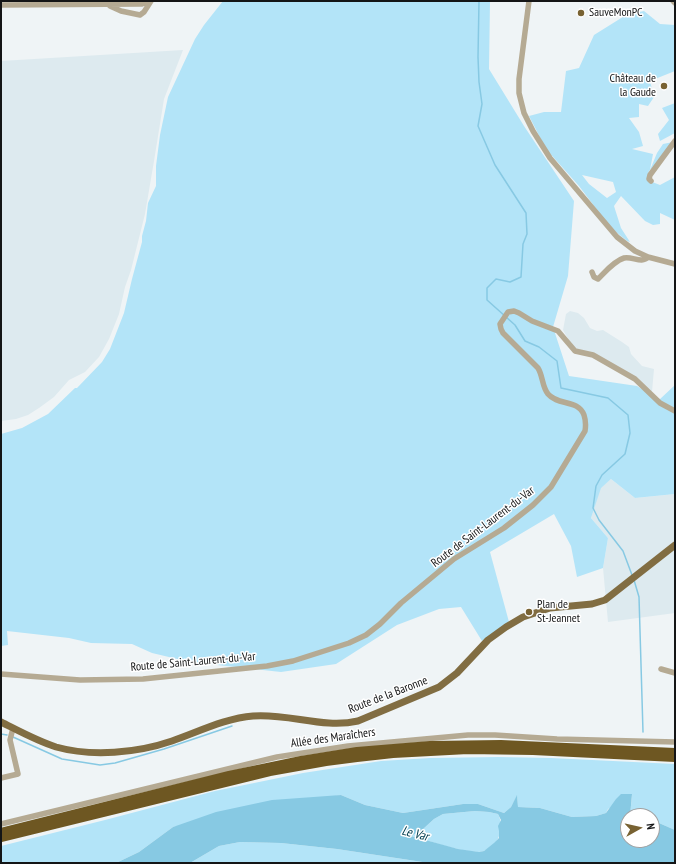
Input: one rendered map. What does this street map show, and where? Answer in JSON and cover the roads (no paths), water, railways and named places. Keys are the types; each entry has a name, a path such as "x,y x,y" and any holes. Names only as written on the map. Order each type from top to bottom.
{"highway":[{"path":"1,832 229,775 356,751 430,745 501,744 675,752"},
{"path":"1,838 270,772 356,758 400,753 481,750 675,758"}],"main road":[{"name":"Route de la Baronne","path":"1,722 45,743 63,749 85,752 121,752 144,749 170,742 230,720 247,717 277,716 331,723 358,721 439,687 457,673 488,640 523,617 550,608 605,600 675,545"}],"street":[{"path":"108,5 121,11 140,15 144,12 150,1"},
{"path":"1,5 108,5 142,4 150,1"},
{"path":"529,1 519,79 519,93 524,112 533,131 550,158 610,230 635,251 648,257 675,264"},
{"path":"651,181 649,178 650,175 675,141"},
{"path":"592,272 594,277 598,279 620,260 626,257 644,260 648,257"},
{"name":"Route de Saint-Laurent-du-Var","path":"1,674 80,680 143,679 259,667 293,661 333,649 349,643 373,630 401,603 454,559 504,528 542,496 551,487 585,431 585,420 582,411 576,406 558,400 548,394 542,375 538,368 506,337 500,324 508,312 516,312 532,321 555,329 564,336 575,351 593,355 635,379 660,403 675,411"},
{"path":"661,669 675,673"},
{"path":"1,778 18,774 10,740 13,728"},
{"name":"Allée des Maraîchers","path":"1,824 264,760 348,746 468,735 675,742"}],"waterway":[{"path":"479,1 478,57 482,104 478,126 495,165 526,213 527,234 523,244 521,277 510,282 496,279 487,288 487,300 515,325 525,341 539,347 557,361 561,388 608,398 628,415 630,433 625,454 602,475 596,486 593,508 599,520 623,551 632,575"},
{"path":"634,580 639,597 643,732"},
{"path":"13,737 62,759 100,765 115,763 164,749 232,726"},
{"path":"1,734 7,735"}],"place":[{"name":"SauveMonPC","path":"581,13"},
{"name":"Château de la Gaude","path":"664,86"},
{"name":"Plan de St-Jeannet","path":"529,612"}],"water label":[{"name":"Le Var","path":"415,834"}]}
